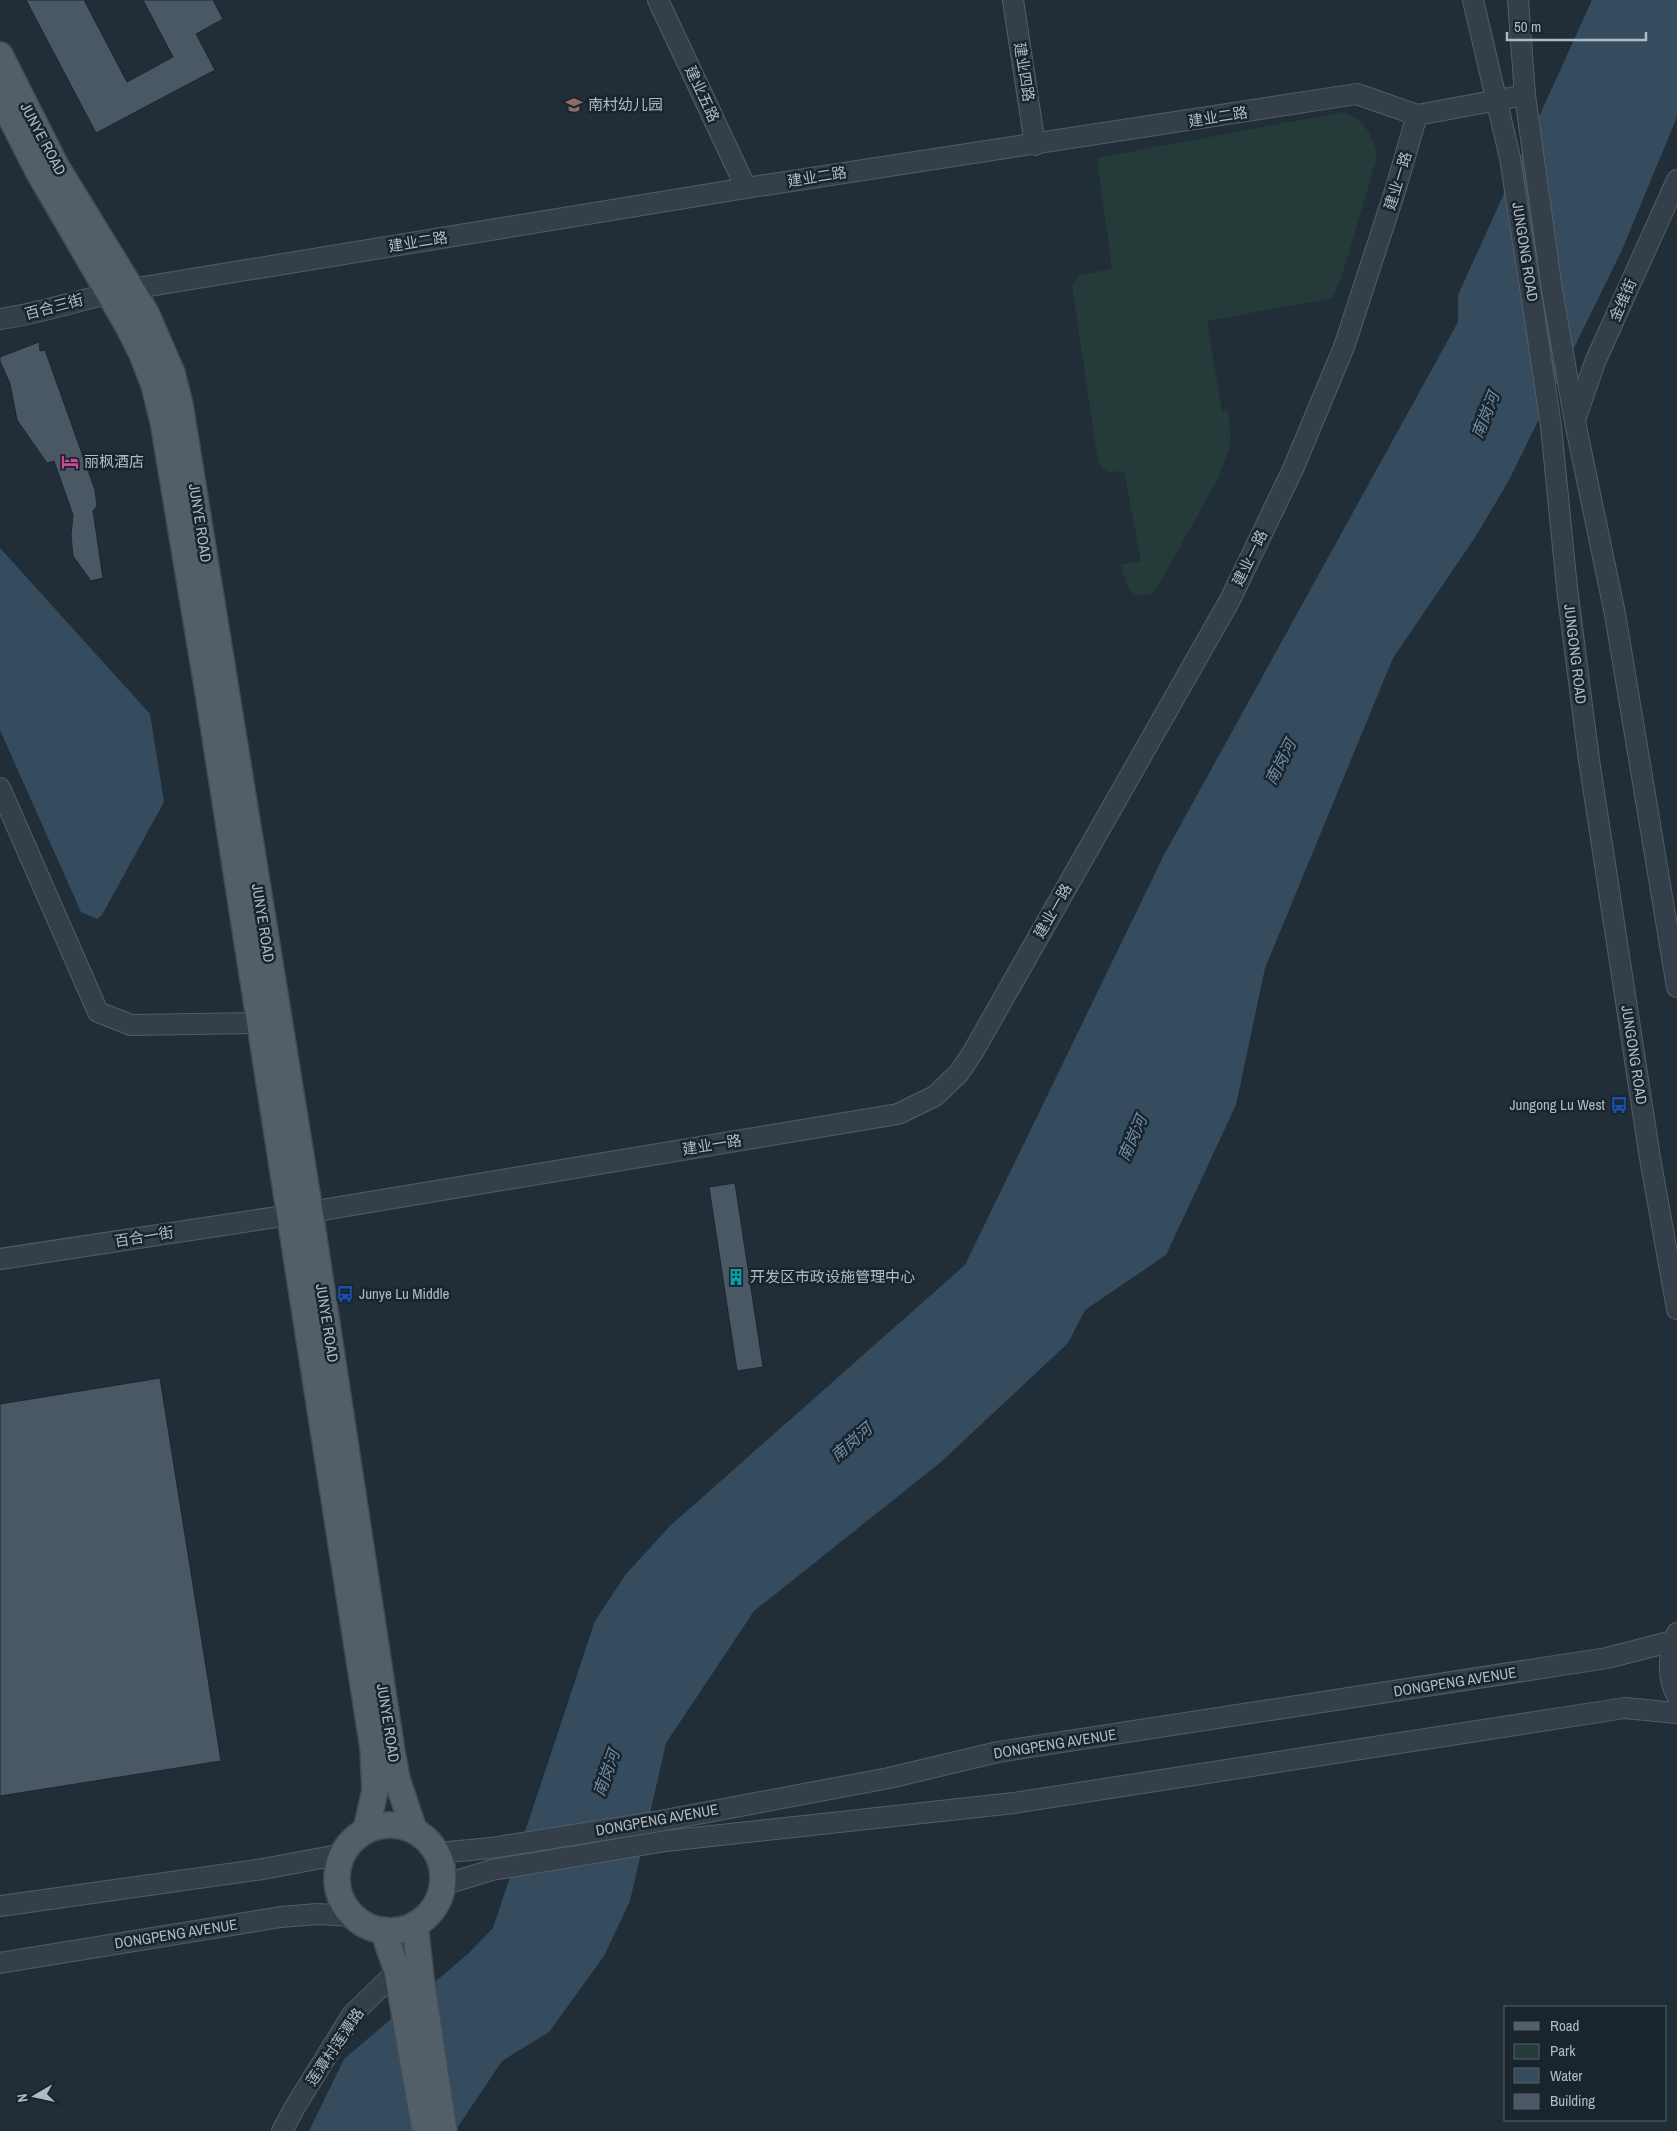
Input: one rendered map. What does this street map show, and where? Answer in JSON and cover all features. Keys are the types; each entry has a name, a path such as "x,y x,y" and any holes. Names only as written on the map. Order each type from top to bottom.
{"main road":[{"name":"JUNYE ROAD","path":"0,55 120,291 128,326 142,354 154,385 162,421 207,688 260,1024 300,1213 397,1779 414,1830"},
{"name":"JUNYE ROAD","path":"0,96 38,171 120,291 146,313 160,341 172,373 180,405 300,1213 373,1748 375,1791 366,1830"},
{"path":"382,1825 398,1825 414,1830 428,1839 438,1853 443,1869 443,1885 438,1901 429,1915 415,1925 399,1930 383,1930 367,1926 353,1916 343,1902 338,1886 338,1870 343,1854 352,1840 366,1830 382,1825"},
{"path":"415,1925 407,1980 425,2131"},
{"path":"383,1930 407,1980 444,2131"}],"street":[{"name":"建业五路","path":"658,0 746,188"},
{"name":"建业四路","path":"1013,0 1035,144"},
{"name":"JUNGONG ROAD","path":"1473,0 1510,158 1550,426 1566,579 1589,760 1650,1158 1677,1309"},
{"name":"JUNGONG ROAD","path":"1518,0 1525,95 1532,153 1575,422 1615,614 1677,987"},
{"name":"建业二路","path":"120,291 746,188 1357,94 1417,115 1497,102 1525,95"},
{"name":"建业一路","path":"300,1213 898,1114 935,1096 959,1073 973,1052 1230,600 1293,469 1344,347 1395,191 1417,115"},
{"name":"金维街","path":"1575,422 1595,362 1677,180"},
{"name":"百合三街","path":"9,318 120,291"},
{"path":"0,334 9,318"},
{"path":"0,788 98,1012 131,1025 260,1024"},
{"name":"百合一街","path":"0,1259 300,1213"},
{"path":"1675,1637 1670,1666 1674,1691 1677,1696"},
{"name":"DONGPENG AVENUE","path":"438,1853 491,1848 660,1821 889,1778 998,1752 1598,1660 1675,1637"},
{"name":"DONGPENG AVENUE","path":"443,1885 492,1870 666,1841 1014,1803 1624,1708 1677,1713"},
{"path":"0,1906 263,1869 343,1854"},
{"name":"DONGPENG AVENUE","path":"0,1963 281,1917 317,1914 353,1916"},
{"name":"莲潭村莲潭路","path":"282,2131 352,2015 407,1980"}],"green space":[{"path":"1343,112 1357,119 1367,129 1376,149 1377,157 1341,279 1332,298 1207,321 1222,411 1228,410 1231,443 1218,479 1154,593 1139,595 1134,593 1127,586 1121,565 1141,561 1124,471 1107,472 1098,462 1072,285 1080,275 1112,269 1097,158"}],"water":[{"name":"南岗河","path":"1592,0 1677,0 1677,117 1622,250 1509,480 1476,536 1393,658 1265,968 1236,1105 1166,1255 1085,1310 1068,1343 941,1462 754,1611 666,1743 630,1901 604,1956 549,2032 502,2061 455,2131 309,2131 344,2059 469,1953 493,1928 595,1621 626,1574 670,1526 965,1265 1164,855 1458,322 1458,295"},
{"path":"0,548 150,714 164,802 102,915 97,919 81,912 0,730"}],"building":[{"path":"26,0 84,0 127,82 173,57 143,0 213,0 223,19 196,34 215,70 96,133"},
{"name":"丽枫酒店","path":"39,342 40,351 45,350 95,490 97,506 93,511 103,578 91,581 73,556 71,535 73,515 54,461 47,463 17,420 10,384 0,361 0,357"},
{"name":"开发区市政设施管理中心","path":"735,1183 763,1367 737,1371 709,1187"},
{"path":"160,1378 221,1761 0,1796 0,1404"}],"place":[{"name":"南村幼儿园","path":"574,105"},
{"name":"丽枫酒店","path":"70,462"},
{"name":"Jungong Lu West","path":"1619,1105"},
{"name":"开发区市政设施管理中心","path":"736,1277"},
{"name":"Junye Lu Middle","path":"345,1294"}]}
